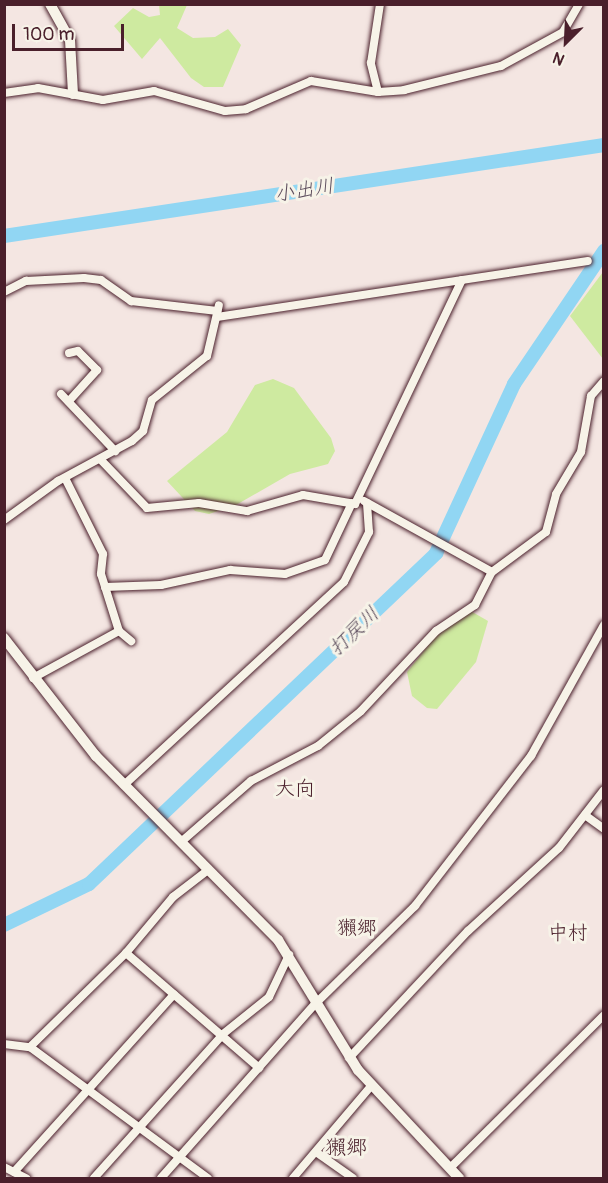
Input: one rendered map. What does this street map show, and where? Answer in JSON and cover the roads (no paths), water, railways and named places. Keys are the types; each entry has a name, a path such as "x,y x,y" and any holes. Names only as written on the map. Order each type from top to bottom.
{"street":[{"path":"50,4 70,40 73,94"},
{"path":"378,92 370,63 380,4"},
{"path":"4,93 38,88 103,100 154,91 225,111 246,109 311,81 378,92 501,66 563,32 579,4"},
{"path":"4,292 26,281 84,278 100,280 131,301 218,311 462,280 588,261"},
{"path":"105,587 161,585 230,570 285,574 325,560 360,501 462,280"},
{"path":"4,520 65,478 115,452 143,431 152,400 207,356 218,311"},
{"path":"69,353 78,351 98,370 69,402"},
{"path":"181,842 251,781 318,746 361,711 436,631 475,605 492,572 546,532 556,494 580,452 591,396 603,381"},
{"path":"61,393 115,452"},
{"path":"101,460 147,508 199,503 247,511 303,495 360,501 445,550 492,572"},
{"path":"65,478 103,554 105,587 119,631 131,641"},
{"path":"124,785 344,582 369,532 360,501"},
{"path":"161,1179 316,1002 415,906 460,842 531,756 602,630"},
{"path":"33,678 119,631"},
{"path":"4,638 33,678 124,785 289,955 349,1058 371,1086 459,1179"},
{"path":"349,1058 468,931 559,848 603,790"},
{"path":"585,814 603,829"},
{"path":"30,1047 126,953 173,897 208,870"},
{"path":"126,953 223,1034 259,1068"},
{"path":"93,1179 223,1034 269,998 289,955"},
{"path":"14,1172 174,994"},
{"path":"450,1168 603,1015"},
{"path":"4,1044 30,1047 208,1179"},
{"path":"292,1179 371,1086"},
{"path":"316,1152 353,1179"},
{"path":"4,1167 26,1179"}],"waterway":[{"name":"小出川","path":"4,236 604,145"},
{"name":"打戻川","path":"4,925 89,884 436,553 514,384 604,251"}],"district":[{"name":"大向","path":"295,788"},
{"name":"獺郷","path":"357,927"},
{"name":"中村","path":"568,932"},
{"name":"獺郷","path":"346,1148"}]}
